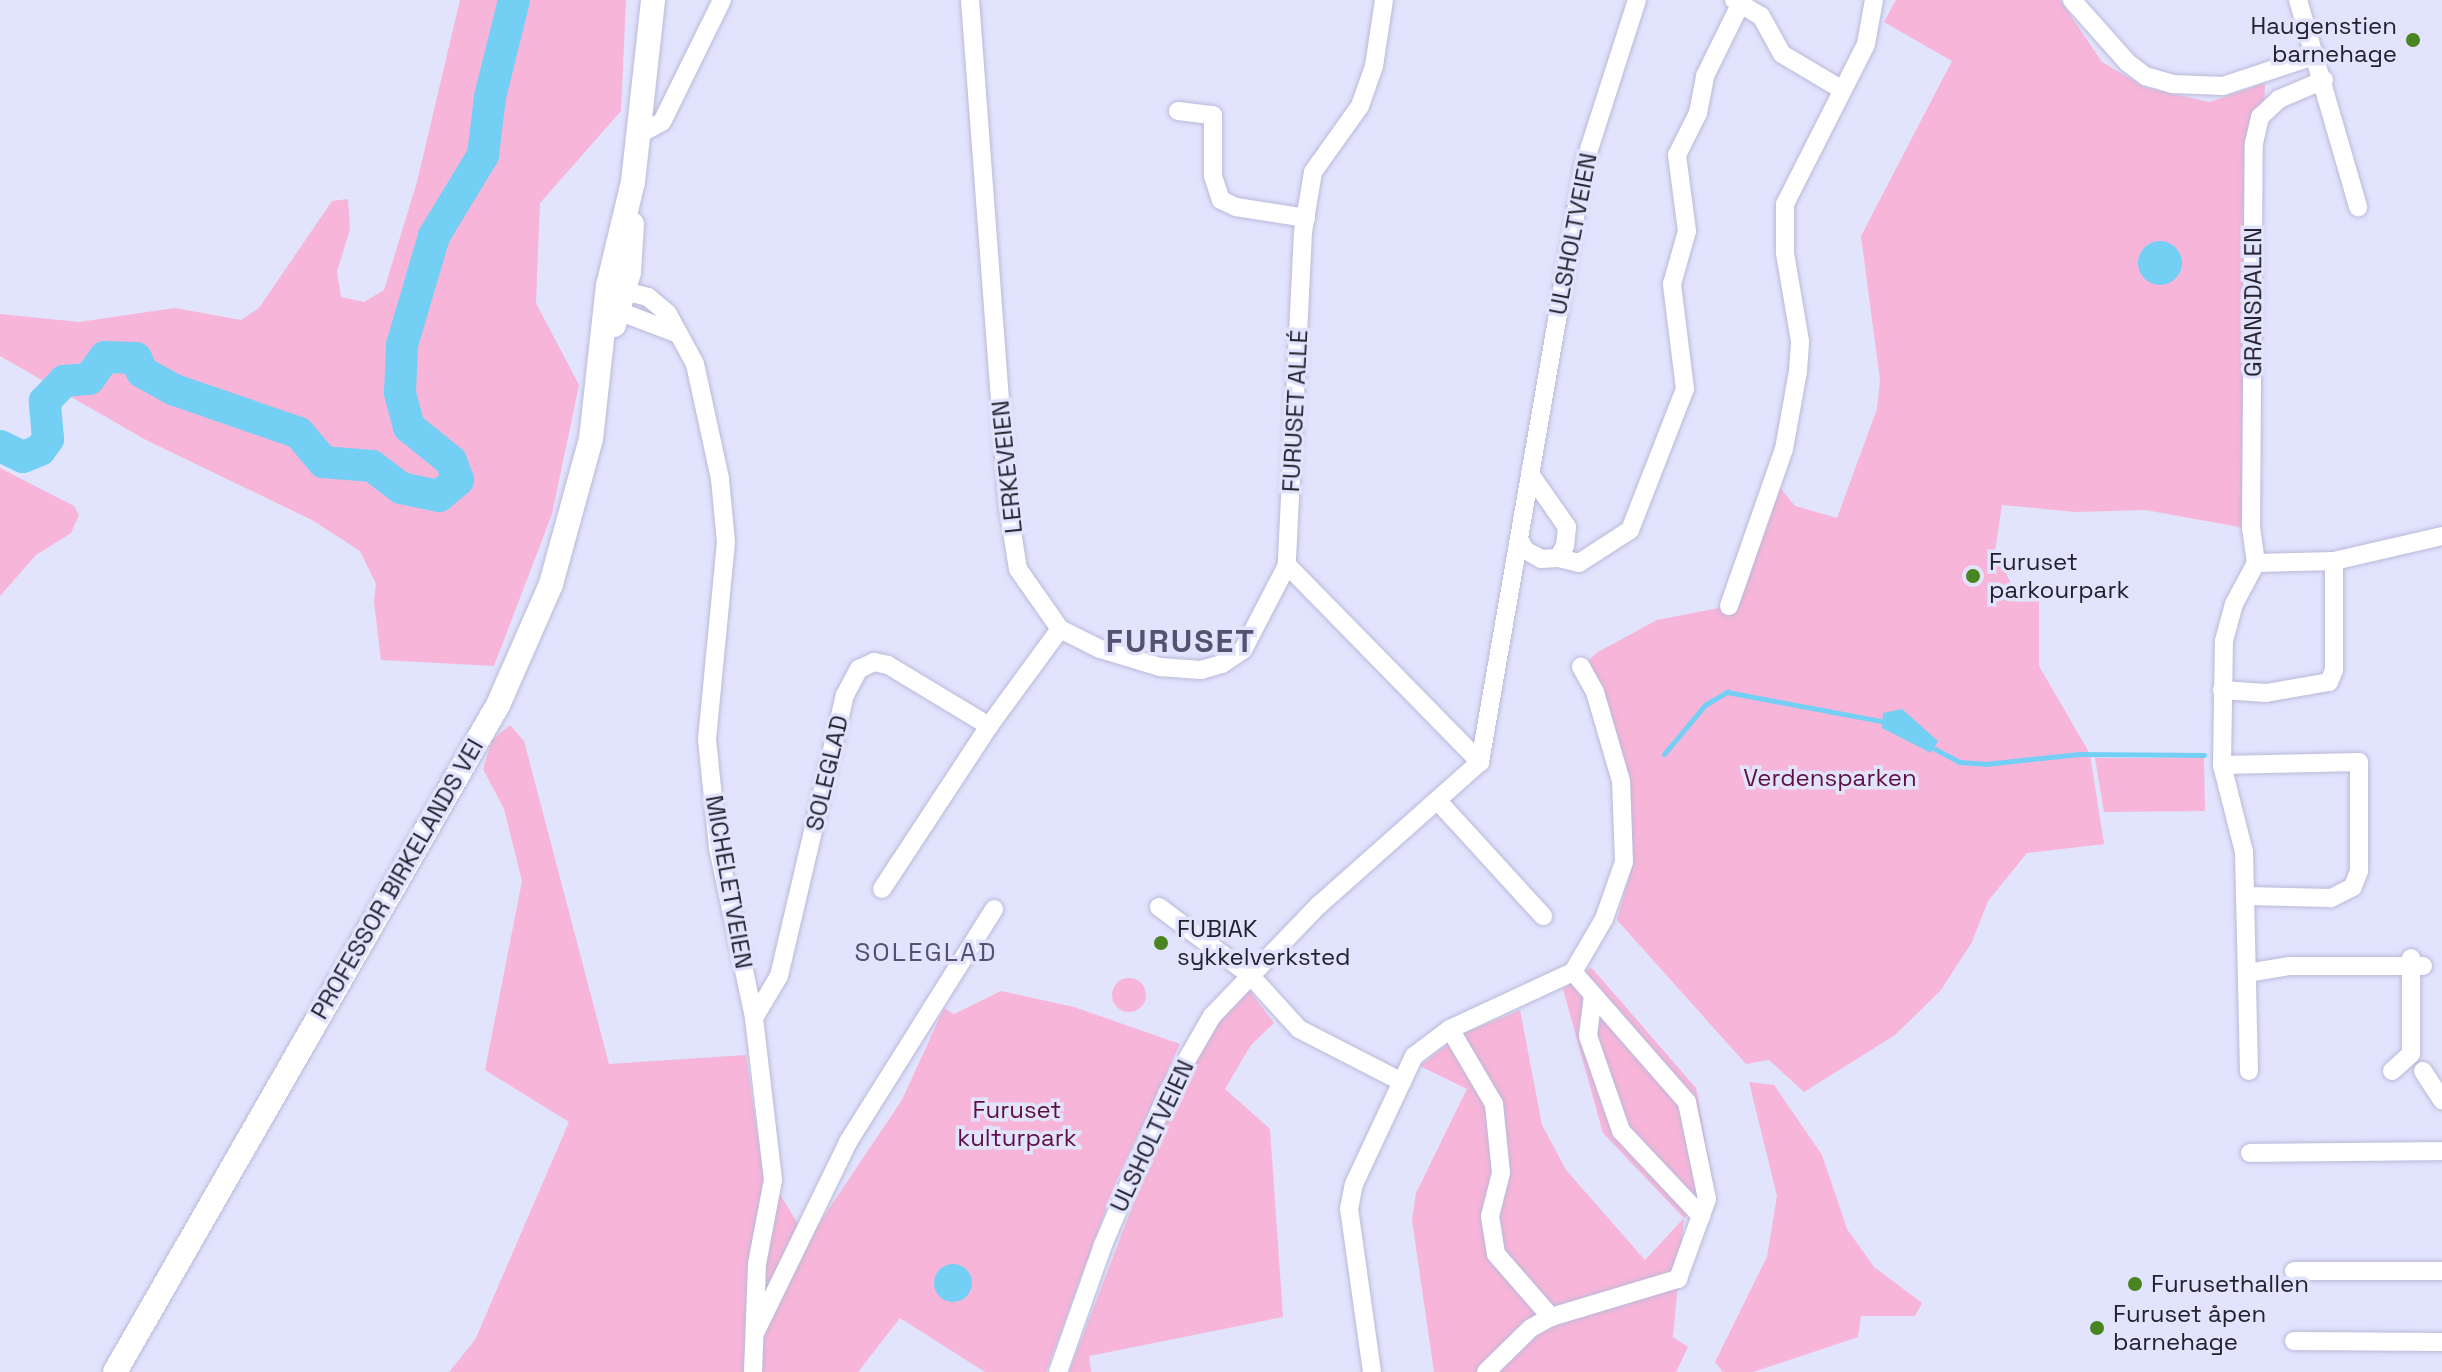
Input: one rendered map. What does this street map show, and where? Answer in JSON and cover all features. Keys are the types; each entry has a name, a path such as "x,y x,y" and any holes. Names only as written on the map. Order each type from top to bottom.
{"main road":[{"path":"640,134 653,0"},
{"name":"PROFESSOR BIRKELANDS VEI","path":"115,1372 505,692 551,584 573,516 603,355 634,239 629,206 640,134"}],"street":[{"path":"640,134 662,122 722,0"},
{"name":"LERKEVEIEN","path":"970,0 1008,506 1018,569 1060,629 1100,649 1160,667 1212,669 1243,650 1287,565"},
{"name":"FURUSET ALLÉ","path":"1287,565 1306,218 1313,172 1360,106 1374,66 1384,0"},
{"name":"ULSHOLTVEIEN","path":"1058,1372 1103,1245 1167,1094 1212,1016 1329,895 1480,762 1584,165 1637,0"},
{"path":"1729,606 1784,449 1798,371 1800,341 1785,253 1785,204 1866,44 1874,0"},
{"path":"2072,0 2128,63 2145,76 2173,84 2223,86 2317,55"},
{"path":"2298,0 2317,55 2358,207"},
{"path":"1519,539 1525,550 1541,559 1558,558 1579,563 1630,530 1685,389 1672,284 1687,231 1677,155 1698,113 1705,76 1737,2 1761,16 1782,54 1841,89"},
{"name":"GRANSDALEN","path":"2256,563 2251,529 2254,143 2260,117 2279,99 2324,80"},
{"path":"1178,111 1213,115 1213,176 1221,200 1236,207 1306,218"},
{"name":"MICHELETVEIEN","path":"616,299 676,333 695,364 720,479 726,542 707,739 718,848 754,1018 773,1180 757,1264 751,1341"},
{"path":"1530,474 1567,527 1558,558"},
{"path":"2249,1071 2246,896 2236,809 2222,765 2224,641 2234,604 2256,563 2334,561 2442,536"},
{"path":"2222,690 2266,693 2329,682 2334,670 2334,561"},
{"path":"1287,565 1480,762"},
{"path":"882,889 989,726 1060,629"},
{"name":"SOLEGLAD","path":"754,1018 779,976 845,695 859,669 874,662 888,665 989,726"},
{"path":"1372,1372 1349,1209 1354,1184 1414,1056 1450,1029 1573,972 1604,919 1624,862 1621,781 1595,692 1581,667"},
{"path":"2222,765 2359,762 2359,871 2353,887 2331,898 2246,896"},
{"path":"1438,801 1543,916"},
{"path":"1159,907 1250,975 1299,1029 1402,1082"},
{"name":"MICHELETVEIEN","path":"741,1372 751,1341 848,1142 994,909"},
{"path":"2247,973 2290,961 2415,963 2420,1022 2411,1054 2392,1071"},
{"path":"1486,1372 1531,1328 1551,1317 1678,1279 1707,1199 1687,1102 1573,972"},
{"path":"1593,995 1588,1036 1621,1131 1701,1216"},
{"path":"1450,1029 1494,1104 1501,1173 1490,1216 1496,1254 1551,1317"},
{"path":"2423,1071 2442,1100"},
{"path":"2250,1153 2442,1151"},
{"path":"2294,1271 2442,1271"},
{"path":"751,1341 753,1372"},
{"path":"2294,1341 2442,1342"}],"green space":[{"path":"460,0 626,0 621,111 540,203 536,303 579,385 552,514 494,666 381,660 374,602 376,584 360,551 312,520 146,440 0,356 0,314 79,322 175,308 241,320 259,308 332,201 348,199 350,229 337,272 341,297 364,302 384,290 417,182"},
{"name":"Verdensparken","path":"1896,0 2060,0 2102,62 2146,88 2210,102 2265,83 2251,529 2145,510 2076,512 2002,505 1995,552 2016,593 2039,595 2039,666 2090,754 2104,844 2027,853 1988,901 1972,942 1941,990 1895,1035 1804,1092 1769,1060 1746,1064 1617,920 1632,867 1629,778 1581,667 1598,652 1657,620 1729,606 1774,480 1795,506 1837,518 1877,409 1880,380 1861,236 1952,61 1884,22"},
{"path":"0,468 74,506 79,515 71,533 36,555 0,596"},
{"name":"Furuset kulturpark","path":"510,725 524,741 609,1064 746,1055 762,1165 808,1240 902,1100 944,1008 954,1014 1001,991 1074,1007 1180,1044 1116,1182 1046,1372 985,1372 900,1318 858,1372 449,1372 475,1340 569,1122 485,1070 522,881 504,809 483,769 492,740"},
{"path":"2095,758 2204,758 2205,811 2104,812"},
{"path":"1591,967 1696,1088 1716,1198 1684,1218 1603,1133 1563,989"},
{"path":"1129,978 1141,983 1146,995 1141,1007 1129,1012 1117,1007 1112,995 1117,983"},
{"path":"1249,990 1274,1023 1251,1045 1225,1089 1270,1129 1283,1317 1089,1356 1091,1372 1069,1372 1174,1098 1220,1021"},
{"path":"1520,1010 1542,1125 1566,1170 1645,1260 1684,1218 1673,1337 1688,1347 1676,1372 1434,1372 1412,1220 1416,1193 1467,1089 1420,1066 1460,1035"},
{"path":"1749,1082 1774,1085 1822,1155 1847,1229 1874,1267 1922,1303 1915,1316 1861,1316 1858,1337 1753,1372 1723,1372 1715,1362 1767,1257 1777,1196"}],"water":[{"path":"2160,241 2175,248 2182,263 2175,278 2160,285 2145,278 2138,263 2145,248"},
{"path":"1902,709 1938,741 1931,753 1882,728 1883,713"},
{"path":"953,1264 967,1269 972,1283 967,1297 953,1302 939,1297 934,1283 939,1269"}],"waterway":[{"path":"0,446 23,457 40,450 48,439 45,401 64,381 89,379 105,357 136,358 142,372 175,390 299,433 323,462 372,466 401,488 439,496 458,480 451,461 409,427 400,393 402,345 434,236 483,155 490,97 514,0"},
{"path":"1664,754 1705,705 1727,692 1881,721"},
{"path":"1935,749 1959,762 1985,764 2079,754 2204,755"}],"place":[{"name":"Haugenstien barnehage","path":"2413,40"},
{"name":"Furuset parkourpark","path":"1973,576"},
{"name":"FUBIAK sykkelverksted","path":"1161,943"},
{"name":"Furusethallen","path":"2135,1284"},
{"name":"Furuset åpen barnehage","path":"2097,1328"}],"district":[{"name":"FURUSET","path":"1181,641"},
{"name":"SOLEGLAD","path":"926,953"}]}
